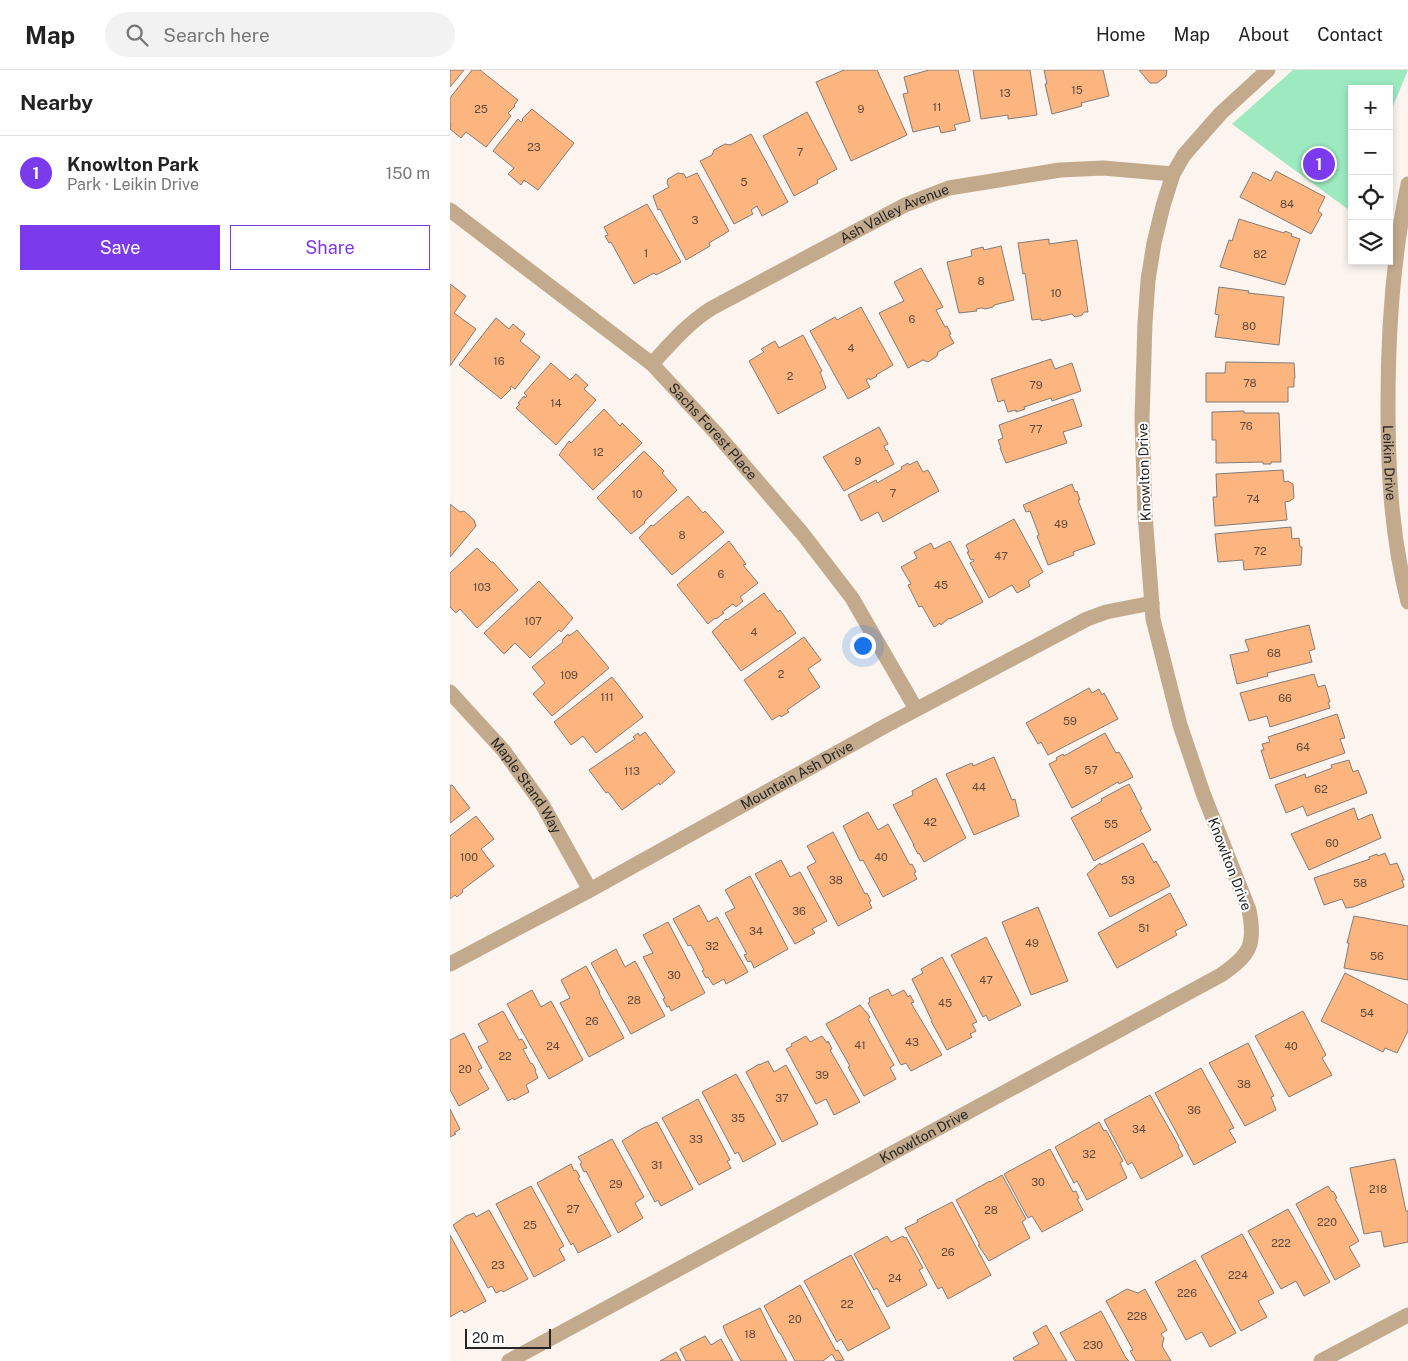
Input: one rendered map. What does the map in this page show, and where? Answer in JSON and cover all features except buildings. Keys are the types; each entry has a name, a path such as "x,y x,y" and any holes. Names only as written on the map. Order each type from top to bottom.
{"street":[{"name":"Knowlton Drive","path":"509,1361 1221,975 1246,956 1251,942 1252,926 1248,910 1203,793 1180,725 1153,620 1142,446 1145,324 1148,280 1154,243 1173,174 1184,155 1221,113 1268,70"},
{"name":"Ash Valley Avenue","path":"652,364 678,334 696,318 712,308 905,205 949,188 1060,170 1103,168 1173,174"},
{"name":"Leikin Drive","path":"1408,184 1401,217 1390,320 1387,450 1395,540 1408,602"},
{"name":"Sachs Forest Place","path":"450,210 652,364 802,533 852,598 916,709"},
{"name":"Leikin Drive","path":"1390,320 1408,254"},
{"name":"Mountain Ash Drive","path":"450,964 590,890 916,709 1087,618 1106,612 1152,603"},
{"name":"Maple Stand Way","path":"450,692 504,751 542,804 590,890"},
{"path":"1321,1361 1408,1315"}],"green space":[{"path":"1293,70 1408,70 1393,106 1393,85 1348,85 1348,209 1232,124"}],"place":[{"name":"Knowlton Park","path":"1319,164"}]}
